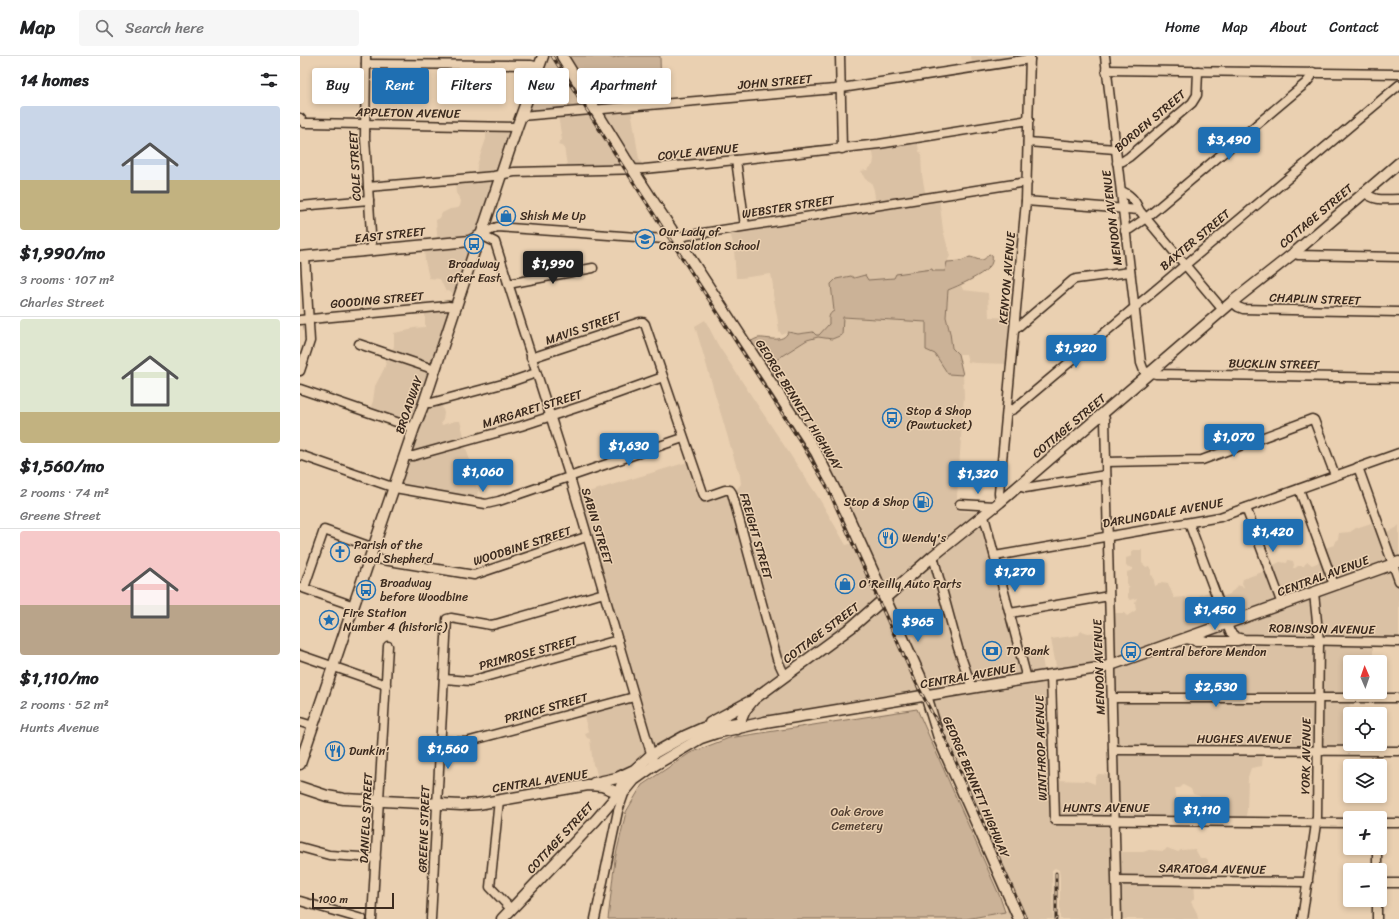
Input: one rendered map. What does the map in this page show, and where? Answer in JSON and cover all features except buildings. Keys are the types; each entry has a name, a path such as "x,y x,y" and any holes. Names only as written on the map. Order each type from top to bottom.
{"main road":[{"name":"GEORGE BENNETT HIGHWAY","path":"556,56 565,60 594,110 632,170 816,452 886,599 920,676 925,697 942,747 1019,919"},
{"name":"BROADWAY","path":"300,764 406,456 414,428 457,307 474,252 482,235 540,60"},
{"name":"COTTAGE STREET","path":"738,725 745,710 754,699 854,626 933,556 983,516 1232,302 1294,253 1399,163"},
{"name":"EAST STREET","path":"302,257 470,241 482,235"},
{"name":"CENTRAL AVENUE","path":"300,787 335,798 469,805 588,785 602,786 622,792 653,760 685,736 703,728 765,722 1110,666 1396,564"},
{"path":"703,728 754,699"},
{"name":"CENTRAL AVENUE","path":"633,771 701,738 738,725"},
{"name":"COTTAGE STREET","path":"502,919 622,792 621,786 633,771"},
{"path":"588,785 617,778 633,771"}],"street":[{"path":"840,56 842,149"},
{"name":"MENDON AVENUE","path":"1105,56 1141,363 1144,371 1149,373"},
{"name":"JOHN STREET","path":"522,116 840,88 1030,57"},
{"name":"KENYON AVENUE","path":"997,504 1026,201 1030,57"},
{"path":"366,60 531,65 540,60"},
{"name":"COLE STREET","path":"366,60 365,138 372,250"},
{"path":"1106,70 1399,74"},
{"name":"BORDEN STREET","path":"1117,163 1128,158 1192,103 1197,96 1198,71"},
{"path":"1126,231 1146,218 1306,84 1313,72"},
{"name":"BAXTER STREET","path":"1007,412 1014,409 1399,85"},
{"name":"COYLE AVENUE","path":"368,187 501,175 514,172 632,170 736,160 842,149 1029,120"},
{"name":"APPLETON AVENUE","path":"301,123 517,127"},
{"path":"1028,142 1115,149"},
{"path":"736,160 745,226"},
{"name":"WEBSTER STREET","path":"482,235 497,227 665,239 1027,182"},
{"path":"1121,191 1133,199 1139,210 1223,310"},
{"path":"1364,192 1371,198 1375,199 1399,199"},
{"path":"300,206 369,200"},
{"path":"1026,201 1139,210"},
{"name":"SABIN STREET","path":"482,235 495,242 569,477 653,760"},
{"path":"1294,253 1298,255 1399,257"},
{"path":"300,371 310,341 310,319 302,257"},
{"path":"508,284 593,268"},
{"path":"1015,328 1073,280 1130,272"},
{"name":"CHAPLIN STREET","path":"1232,302 1243,309 1399,312"},
{"name":"GOODING STREET","path":"300,320 448,306 457,307"},
{"name":"MAVIS STREET","path":"532,358 618,328 643,322"},
{"name":"FREIGHT STREET","path":"643,322 645,324 683,438 705,497 725,490 730,490 732,493 777,659 785,676"},
{"path":"359,344 435,371"},
{"path":"424,403 429,404 510,382 536,373"},
{"name":"BUCKLIN STREET","path":"1149,373 1399,378"},
{"name":"MARGARET STREET","path":"406,456 413,456 550,416 663,377"},
{"path":"300,389 414,428"},
{"name":"MENDON AVENUE","path":"1103,414 1105,419 1117,919"},
{"path":"1106,462 1202,460 1312,419 1314,420 1335,475"},
{"path":"300,455 395,488 486,504 499,502 683,438"},
{"name":"DARLINGDALE AVENUE","path":"995,556 1220,517 1399,453"},
{"path":"1358,468 1396,564 1399,581"},
{"path":"1018,486 1025,488 1106,475"},
{"path":"1299,489 1334,585"},
{"path":"960,504 997,504"},
{"path":"1246,508 1282,604"},
{"path":"983,516 1027,679"},
{"path":"1189,523 1232,635 1244,639"},
{"path":"354,606 302,588 324,530 374,548"},
{"name":"WOODBINE STREET","path":"371,558 474,575 586,537"},
{"path":"933,556 958,648 972,688"},
{"name":"GREENE STREET","path":"431,919 447,619 451,618 490,625 496,624 604,592"},
{"name":"YORK AVENUE","path":"1302,919 1316,822 1319,641 1314,593"},
{"path":"1010,613 1109,596"},
{"name":"ROBINSON AVENUE","path":"1186,639 1196,641 1237,641 1244,639 1399,642"},
{"name":"PRIMROSE STREET","path":"444,679 470,681 618,640"},
{"name":"DANIELS STREET","path":"372,919 388,646"},
{"path":"300,655 386,685"},
{"name":"WINTHROP AVENUE","path":"1051,675 1055,820"},
{"name":"PRINCE STREET","path":"440,741 466,742 634,697"},
{"path":"1112,698 1399,698"},
{"path":"300,722 313,726"},
{"name":"HUGHES AVENUE","path":"1113,750 1399,751"},
{"path":"595,919 622,792"},
{"path":"499,800 490,887 511,909"},
{"name":"HUNTS AVENUE","path":"1055,820 1343,822"},
{"path":"1387,823 1399,823"},
{"path":"300,847 329,855 376,858"},
{"name":"SARATOGA AVENUE","path":"1117,880 1308,882"},
{"path":"1387,883 1399,883"},
{"path":"300,901 362,919"},
{"path":"1377,907 1377,919"}],"shaded area":[{"path":"543,56 557,56 577,70 577,104 624,104 631,109 639,159 645,169 568,172 564,147 558,145 562,140 558,115 523,118 528,104 569,104 569,68 539,68"},
{"path":"971,56 1030,56 973,70"},
{"path":"486,128 516,128 461,296 448,291 446,292 440,279 429,278 424,248 438,245 436,220 440,218 442,213 460,206 461,201 456,193 455,182 476,178 477,165 486,139"},
{"path":"917,139 921,154 922,175 926,197 939,197 943,230 950,256 945,271 933,271 872,281 868,280 864,276 860,276 831,284 834,311 829,316 829,324 824,331 819,335 816,335 813,332 798,334 788,332 782,335 779,331 771,274 736,278 734,249 731,246 733,243 729,230 876,206 874,190 871,182 865,179 861,171 867,170 873,165 874,159 872,147"},
{"path":"961,285 963,290 988,293 989,317 1015,318 1010,364 968,362 966,354 958,354 952,348 946,317 948,290"},
{"path":"457,308 424,402 441,403 444,413 441,423 442,425 460,421 470,466 466,467 464,465 460,467 459,478 465,478 468,484 471,482 475,483 478,491 476,503 396,490 415,430 369,412 373,401 375,386 394,346 394,333 413,328 425,327 425,311"},
{"path":"842,317 926,322 926,338 948,374 963,375 964,396 956,511 988,512 984,517 1023,654 1043,649 1042,657 1044,670 1056,666 1051,639 1079,635 1082,631 1088,633 1109,631 1110,613 1124,613 1127,616 1136,610 1135,602 1137,598 1131,600 1128,598 1128,589 1130,587 1127,585 1127,572 1133,570 1133,568 1126,566 1126,558 1132,556 1131,552 1134,550 1142,550 1142,563 1146,567 1149,566 1151,568 1151,575 1153,576 1155,586 1162,582 1168,583 1174,598 1185,597 1191,603 1198,599 1200,595 1214,590 1219,598 1230,594 1237,585 1244,587 1242,583 1243,579 1268,570 1269,567 1280,562 1287,563 1288,560 1293,561 1293,568 1295,568 1298,566 1304,566 1308,562 1312,565 1324,560 1322,549 1334,545 1335,541 1338,539 1339,533 1350,532 1356,528 1377,521 1383,533 1396,528 1399,525 1399,644 1373,643 1373,655 1343,655 1343,699 1351,699 1350,707 1343,707 1343,750 1263,752 1262,766 1251,768 1248,777 1247,810 1245,821 1199,822 1198,804 1200,796 1193,794 1191,789 1183,785 1180,788 1175,788 1177,802 1176,821 1116,821 1117,852 1143,852 1149,850 1164,851 1167,848 1178,852 1181,850 1195,849 1200,858 1206,858 1208,860 1207,882 1194,882 1195,897 1191,902 1197,913 1198,919 1060,919 1060,878 1059,870 1055,868 1052,870 1053,919 978,919 1013,908 925,700 775,722 703,738 633,785 627,797 618,796 599,783 595,767 593,765 590,739 587,738 585,734 588,731 583,713 635,699 575,496 691,461 705,496 736,492 741,484 740,475 695,326 705,320 718,345 820,500 846,545 858,542 847,512 769,381 771,365 780,357 808,340 818,337 832,339 841,335","holes":["1111,668 1114,775 1098,774 1095,779 1095,784 1087,781 1054,780 1055,677"]}],"green space":[{"path":"557,56 608,56 612,58 620,56 660,56 660,68 577,68 577,81 569,71 569,68 566,68"},
{"path":"595,104 656,104 656,106 601,112"},
{"path":"989,254 992,255 992,262 990,266 981,274 948,290 946,317 952,348 958,354 963,375 948,374 935,354 926,350 926,322 843,317 842,335 832,339 818,337 807,340 780,357 771,365 774,374 769,381 746,344 758,338 779,339 786,336 788,332 798,334 813,332 816,335 819,335 829,324 830,315 834,311 831,284 836,279 851,276 854,278 865,275 868,280 894,278 896,274 932,269 933,271 945,271 947,262 961,261 970,257 982,260"},
{"name":"Oak Grove Cemetery","path":"917,709 1000,897 1005,912 966,919 608,919 615,859 626,812 642,785 690,753 729,738"}],"railway":[{"path":"552,56 803,446 827,487 915,681 945,737 1026,919"},
{"path":"1056,873 1056,919"}],"place":[{"name":"Shish Me Up","path":"506,216"},
{"name":"Our Lady of Consolation School","path":"645,239"},
{"name":"Broadway after East","path":"474,244"},
{"name":"Stop & Shop (Pawtucket)","path":"892,418"},
{"name":"Stop & Shop","path":"923,502"},
{"name":"Wendy's","path":"888,538"},
{"name":"Parish of the Good Shepherd","path":"340,552"},
{"name":"O'Reilly Auto Parts","path":"845,584"},
{"name":"Broadway before Woodbine","path":"366,590"},
{"name":"Fire Station Number 4 (historic)","path":"329,620"},
{"name":"TD Bank","path":"992,651"},
{"name":"Central before Mendon","path":"1131,652"},
{"name":"Dunkin'","path":"335,751"}]}
